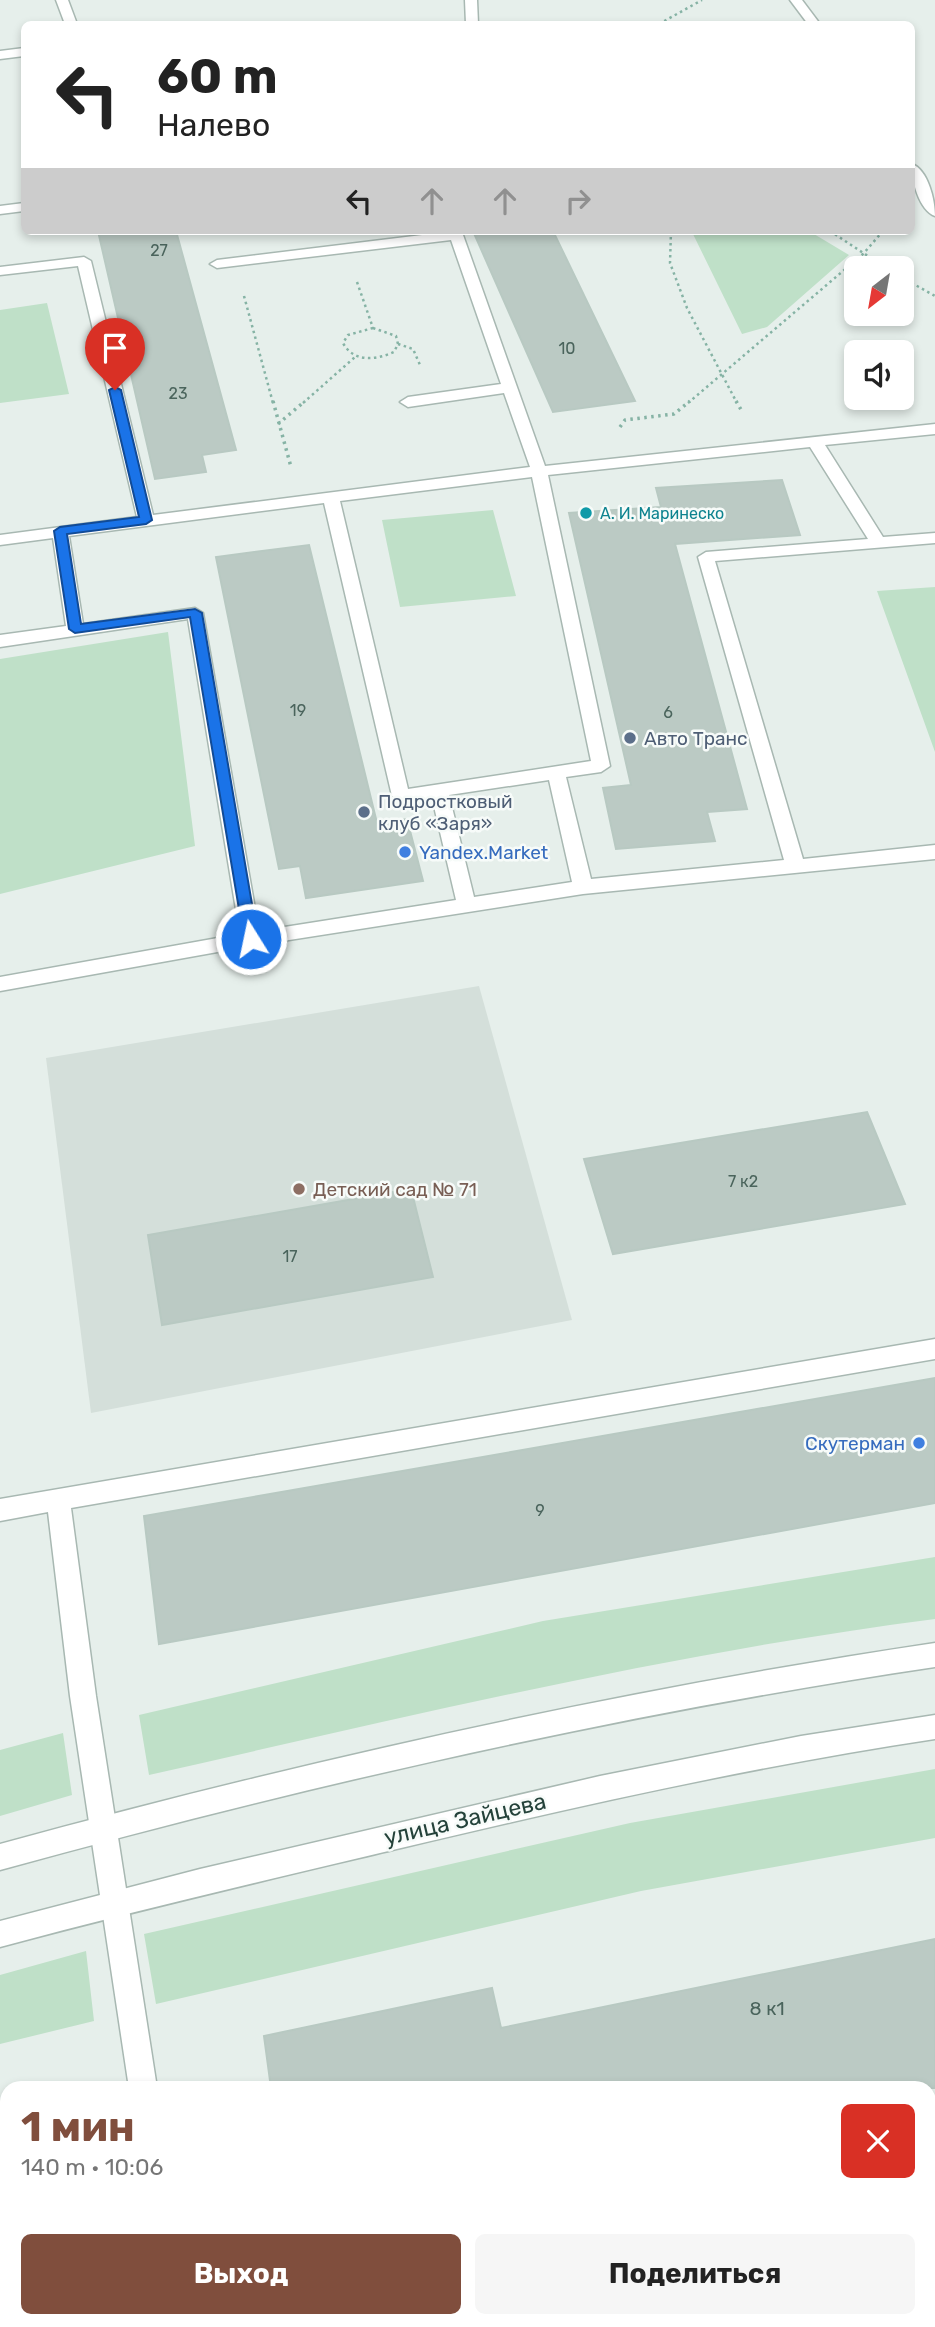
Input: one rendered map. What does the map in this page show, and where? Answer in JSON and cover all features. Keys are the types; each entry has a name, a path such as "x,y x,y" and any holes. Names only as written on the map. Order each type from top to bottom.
{"street":[{"path":"62,0 70,21"},
{"path":"471,0 472,21"},
{"path":"796,0 812,21"},
{"path":"0,55 21,52"},
{"path":"915,174 935,173"},
{"path":"915,177 935,212"},
{"path":"0,210 21,207"},
{"path":"218,264 335,245 456,235 539,471 601,766 401,796 331,497"},
{"path":"0,271 84,261 146,520"},
{"path":"408,402 508,388"},
{"path":"0,540 539,471 935,429"},
{"path":"815,442 878,542"},
{"path":"60,531 75,629"},
{"path":"796,868 706,557 935,538"},
{"path":"0,642 195,613 251,939"},
{"path":"556,772 583,887"},
{"path":"439,789 466,904"},
{"path":"0,984 251,939 583,887 796,868 935,852"},
{"path":"0,1510 935,1349"},
{"path":"58,1501 113,1903 142,2081"},
{"path":"0,1857 103,1828 596,1713 838,1669 935,1655"},
{"name":"улица Зайцева","path":"0,1934 113,1903 620,1782 859,1737 935,1727"}],"path":[{"path":"664,21 702,0"},
{"path":"671,235 670,263 687,308 762,448"},
{"path":"836,235 866,256"},
{"path":"603,465 605,446 625,420 674,414 863,254 880,235"},
{"path":"335,245 373,328"},
{"path":"235,262 301,501"},
{"path":"914,284 935,296"},
{"path":"373,328 396,336 398,344 394,352 383,357 355,357 345,351 343,343 348,335 358,330 373,328"},
{"path":"278,424 355,357"}],"shaded area":[{"name":"Детский сад № 71","path":"479,986 572,1320 91,1413 46,1058"}],"green space":[{"path":"693,235 816,235 849,255 844,256 844,259 767,327 742,334"},
{"path":"47,303 69,394 0,403 0,310"},
{"path":"493,510 516,596 400,607 382,520"},
{"path":"935,587 935,752 877,591"},
{"path":"168,632 195,846 0,894 0,659"},
{"path":"935,1557 935,1619 737,1649 639,1668 149,1775 139,1715 543,1621"},
{"path":"63,1733 72,1795 0,1816 0,1750"},
{"path":"935,1769 935,1838 641,1891 156,2004 144,1934 630,1823"},
{"path":"86,1951 94,2021 0,2044 0,1975"}],"building":[{"path":"99,235 177,235 236,450 202,455 206,472 155,479"},
{"path":"475,235 555,235 635,401 553,412"},
{"path":"782,480 800,535 675,544 747,809 707,812 715,841 616,849 603,788 631,785 569,513 661,507 656,488"},
{"path":"309,545 377,823 407,819 423,881 306,898 300,866 279,869 216,557"},
{"path":"867,1112 905,1204 613,1254 584,1159"},
{"path":"411,1189 433,1277 162,1325 148,1235"},
{"path":"935,1378 935,1503 159,1644 144,1516"},
{"path":"935,1939 935,2081 270,2081 264,2036 492,1988 501,2028"}],"place":[{"name":"А. И. Маринеско","path":"586,513"},
{"name":"Авто Транс","path":"630,738"},
{"name":"Подростковый клуб «Заря»","path":"364,812"},
{"name":"Yandex.Market","path":"405,852"},
{"name":"Детский сад № 71","path":"299,1189"},
{"name":"Скутерман","path":"919,1443"}],"route":[{"path":"115,390 146,520 60,531 75,629 195,613 251,939"}]}
